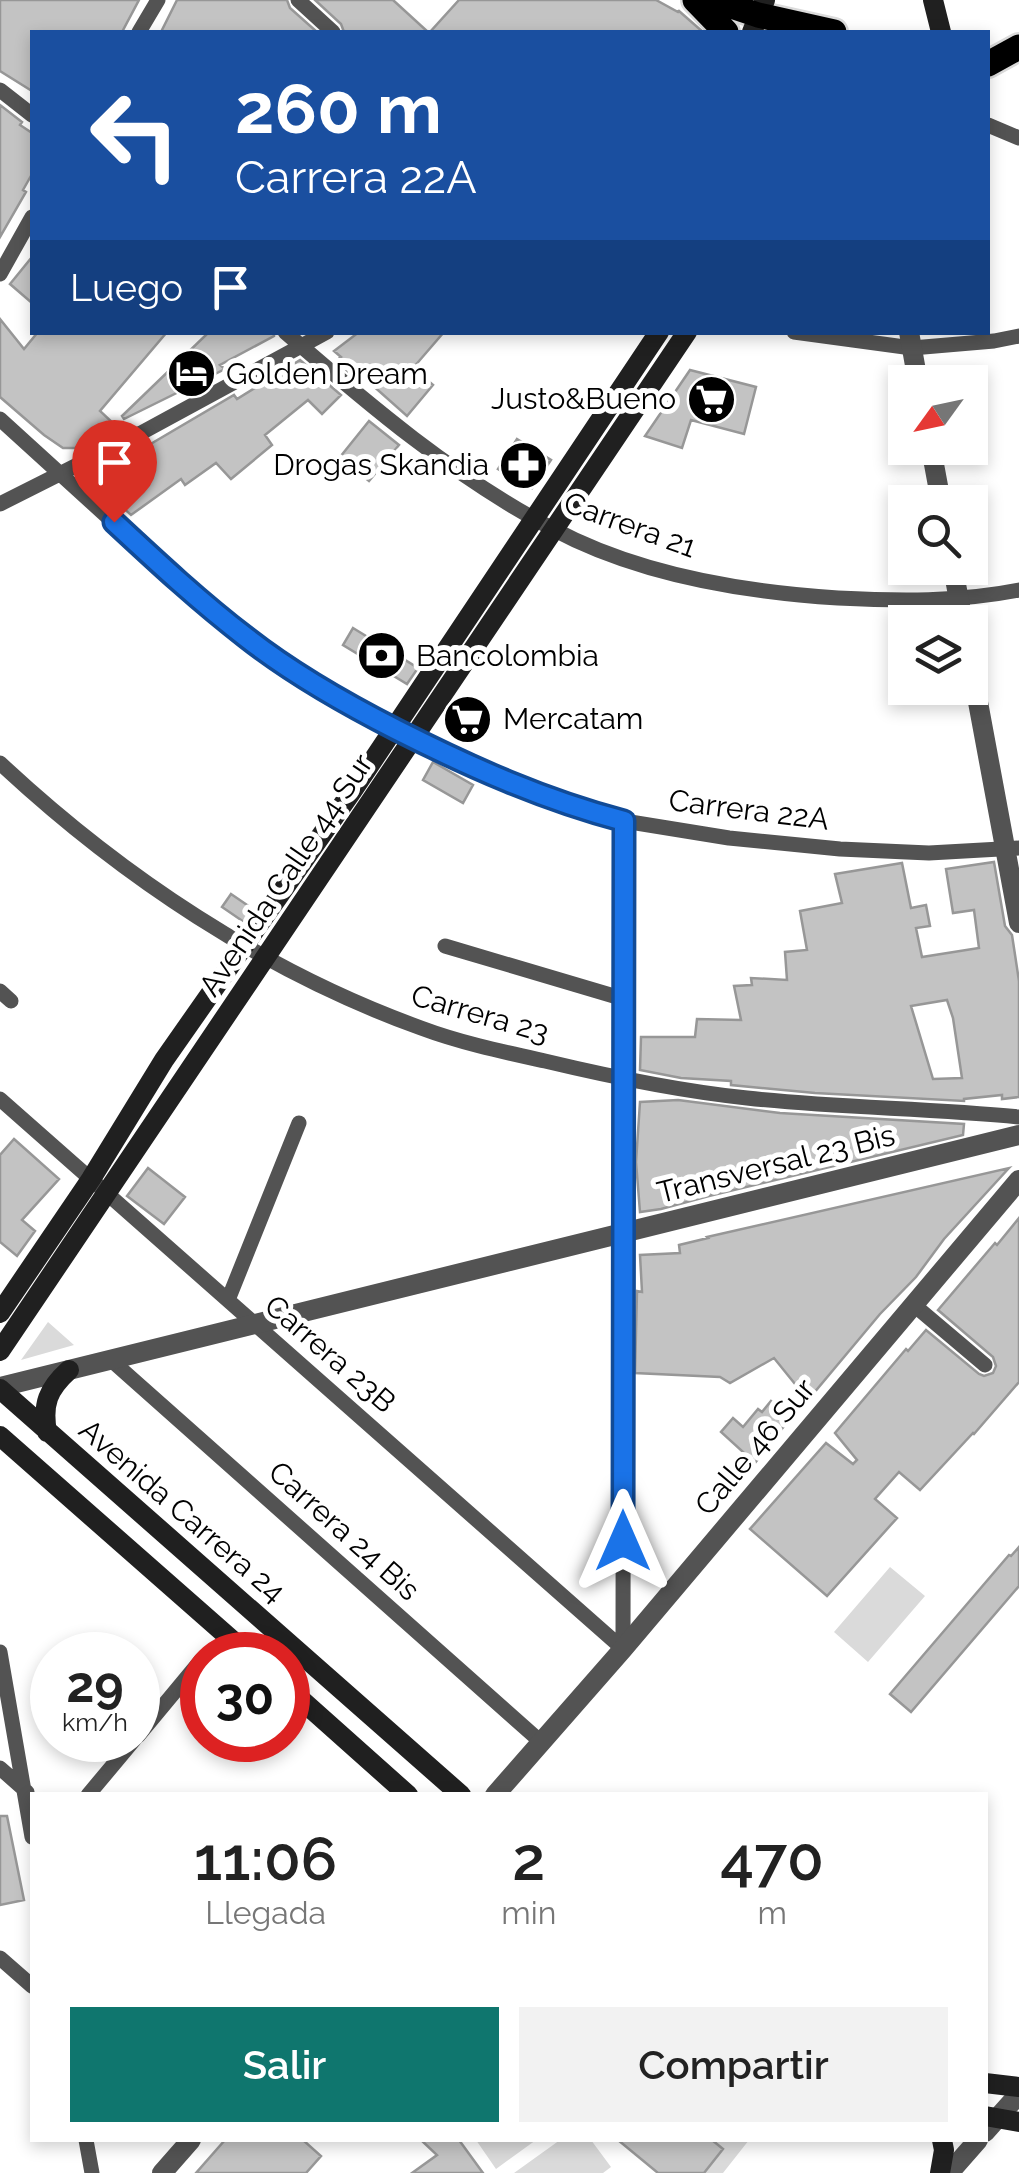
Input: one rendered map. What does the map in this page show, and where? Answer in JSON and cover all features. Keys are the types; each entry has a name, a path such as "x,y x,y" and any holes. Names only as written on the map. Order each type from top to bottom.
{"main road":[{"path":"695,0 724,30"},
{"path":"713,0 758,16 824,30"},
{"path":"932,0 941,30"},
{"path":"990,48 1019,47"},
{"path":"990,63 1019,47"},
{"name":"Avenida Calle 44 Sur","path":"0,1351 99,1186 164,1060 394,728 657,335"},
{"name":"Avenida Calle 44 Sur","path":"0,1313 99,1186 266,957 685,335"},
{"path":"47,1432 45,1402 50,1390 69,1370"},
{"name":"Avenida Carrera 24","path":"0,1388 458,1792"},
{"name":"Avenida Carrera 24","path":"0,1436 223,1632"},
{"path":"310,1708 405,1792"},
{"path":"988,2083 1019,2091"},
{"path":"989,2122 1019,2122"},
{"path":"940,2173 942,2142"}],"street":[{"path":"140,30 158,0"},
{"path":"298,0 331,30"},
{"path":"0,90 30,113"},
{"path":"990,126 1019,138"},
{"path":"0,274 30,221"},
{"name":"Carrera 21","path":"288,335 350,390 476,484 555,530 617,556 682,576 806,596 959,599 1019,590"},
{"path":"0,504 323,335"},
{"path":"838,335 994,341 1019,336"},
{"path":"910,340 915,365"},
{"name":"Carrera 22A","path":"0,419 246,637 323,690 414,739 511,783 624,821 729,838 928,853 1012,849"},
{"path":"956,585 960,605"},
{"path":"980,705 1012,849 1019,923"},
{"name":"Carrera 23","path":"0,764 82,835 245,945 333,992 423,1029 624,1080 779,1102 1019,1117"},
{"path":"623,1649 624,821"},
{"path":"444,946 624,999"},
{"name":"Carrera 23B","path":"0,1100 623,1649"},
{"path":"228,1300 299,1122"},
{"name":"Transversal 23 Bis","path":"0,1388 1019,1135"},
{"name":"Calle 46 Sur","path":"497,1792 623,1649 1019,1180"},
{"path":"914,1304 985,1365"},
{"name":"Carrera 24 Bis","path":"111,1360 540,1742"},
{"path":"0,1652 28,1793"},
{"path":"160,1709 180,1686"},
{"path":"91,1792 116,1762"},
{"path":"0,1768 28,1793"},
{"path":"0,1958 30,1984"},
{"path":"989,2122 1019,2091"},
{"path":"86,2142 92,2173"},
{"path":"162,2173 189,2142"},
{"path":"949,2173 976,2142"}],"shaded area":[{"path":"48,1322 74,1345 21,1360"},
{"path":"890,1567 925,1596 868,1662 834,1632"},
{"path":"477,2142 533,2142 496,2169"},
{"path":"557,2142 592,2142 611,2167 603,2173 514,2173"},
{"path":"714,2142 747,2142 723,2173 704,2173 723,2150"}],"building":[{"path":"0,0 139,0 123,30 30,30 30,90 0,71"},
{"path":"177,0 287,0 290,8 315,30 162,30"},
{"path":"315,0 393,0 426,30 343,30"},
{"path":"459,0 656,0 679,11 701,30 432,30"},
{"path":"0,105 30,132 30,178 0,237"},
{"path":"30,259 30,301 10,284"},
{"path":"0,319 24,349 36,335 164,335 100,411 114,424 75,448 63,448 0,397"},
{"path":"206,335 274,335 220,365 225,369 124,419 122,416"},
{"path":"355,335 441,335 413,368 433,385 407,416 361,375 357,379 336,361 341,357 334,351"},
{"path":"300,360 341,395 322,414 308,400 265,435 272,445 231,479 216,463 185,485 181,479 131,515 94,481 234,395 237,399"},
{"name":"Justo&Bueno","path":"690,370 756,387 744,434 691,420 682,448 645,436"},
{"path":"369,421 399,445 369,481 340,457"},
{"name":"Drogas Skandia","path":"517,439 551,460 532,488 498,469"},
{"name":"Bancolombia","path":"353,628 418,668 407,684 343,645"},
{"name":"Mercatam","path":"462,702 486,717 473,737 449,722"},
{"path":"433,762 473,785 463,803 423,780"},
{"path":"994,862 1019,981 1019,1097 1002,1099 1002,1095 964,1101 815,1093 731,1085 731,1081 681,1078 640,1070 641,1037 695,1037 697,1019 741,1020 734,986 752,985 751,978 787,980 785,952 807,950 800,911 842,903 835,874 902,863 911,908 926,905 930,926 916,928 922,957 979,948 974,910 953,913 946,869","holes":["947,1000 962,1078 933,1079 911,1006"]},
{"path":"231,894 253,909 244,922 222,907"},
{"path":"678,1100 780,1113 964,1124 963,1135 640,1212 636,1162 640,1102"},
{"path":"14,1139 59,1179 22,1220 35,1231 17,1256 0,1242 0,1155"},
{"path":"148,1168 185,1197 164,1224 127,1196"},
{"path":"1009,1168 808,1400 774,1358 730,1383 720,1377 635,1373 637,1291 642,1292 640,1255 680,1253 679,1245 707,1237"},
{"path":"1019,1218 1019,1382 920,1490 899,1472 875,1499 897,1518 827,1596 750,1529 826,1443 853,1464 857,1460 835,1433 926,1330 979,1374 993,1373 993,1357 938,1310"},
{"path":"771,1401 792,1416 755,1463 721,1432 733,1418 743,1427"},
{"path":"1019,1547 1019,1586 911,1712 890,1694"},
{"path":"0,1816 7,1816 24,1900 0,1905"},
{"path":"223,2142 305,2142 321,2156 306,2173 196,2173"},
{"path":"423,2142 460,2142 483,2173 412,2173 437,2155"},
{"path":"620,2142 714,2142 723,2149 704,2173 658,2173"}],"place":[{"name":"Golden Dream","path":"191,374"},
{"name":"Justo&Bueno","path":"711,399"},
{"name":"Drogas Skandia","path":"524,465"},
{"name":"Bancolombia","path":"381,656"},
{"name":"Mercatam","path":"468,719"}],"route":[{"path":"114,522 246,637 323,690 480,771 624,821 623,1541"}]}
